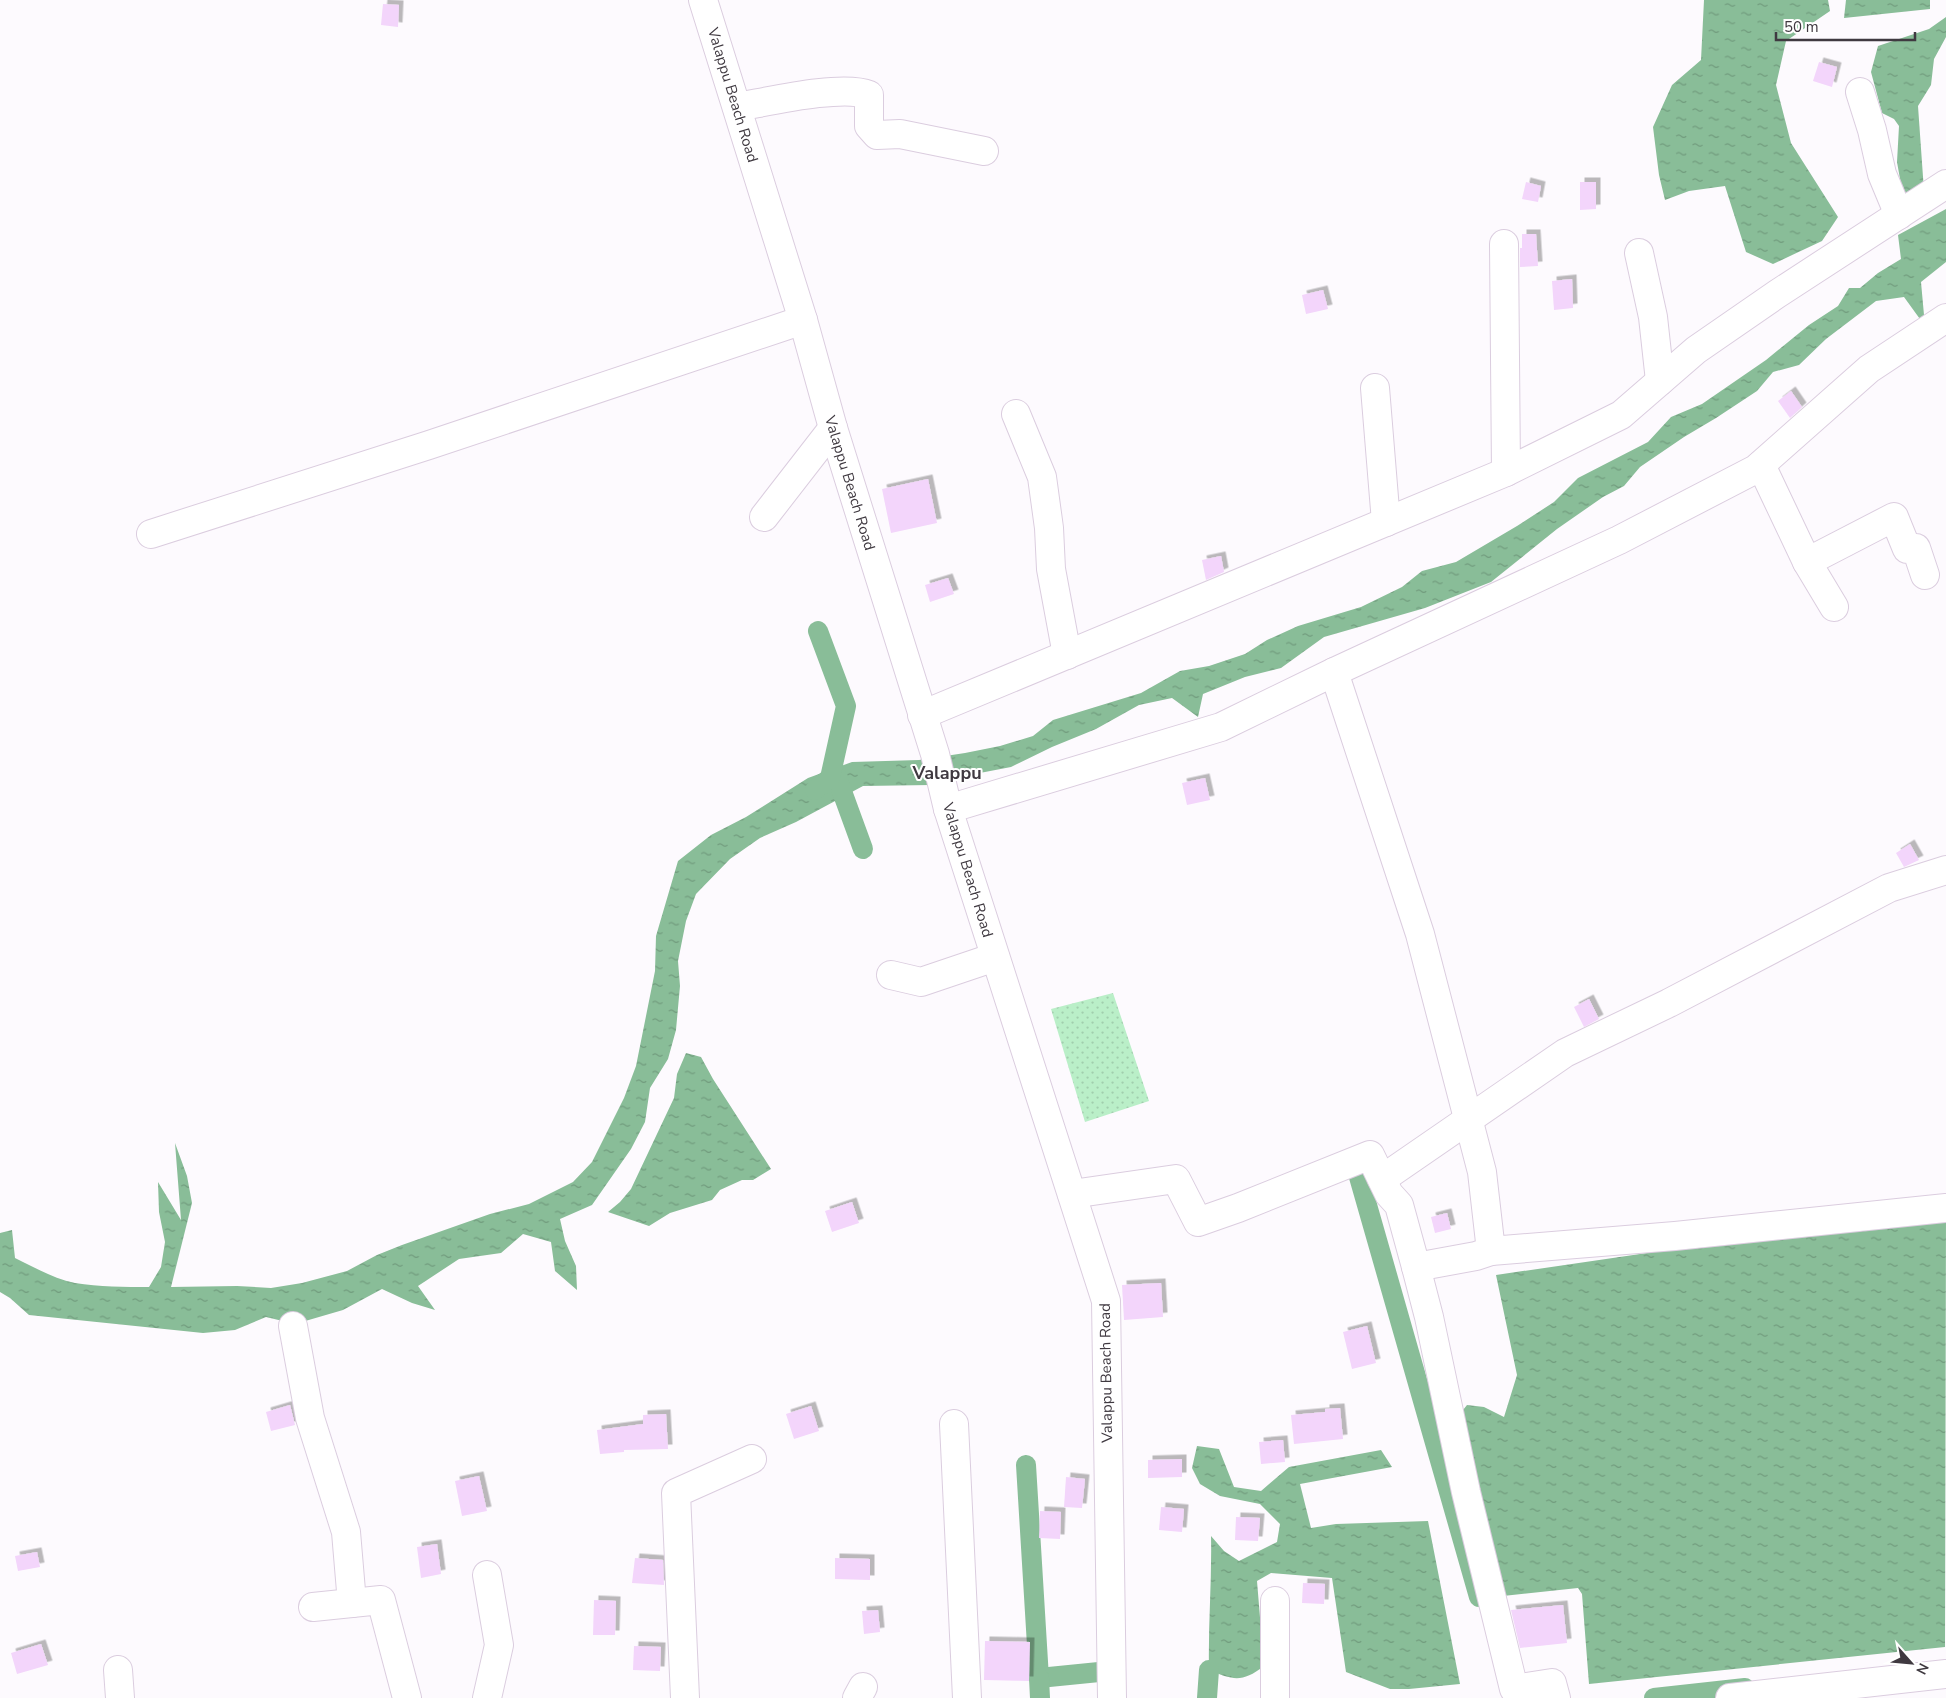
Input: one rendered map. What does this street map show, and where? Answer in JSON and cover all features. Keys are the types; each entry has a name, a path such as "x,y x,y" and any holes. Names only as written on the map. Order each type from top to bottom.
{"street":[{"name":"Valappu Beach Road","path":"703,0 802,320 833,428 922,715 936,754 945,797 1106,1300 1112,1698"},
{"path":"737,107 837,92 862,92 869,95 868,126 877,135 900,134 984,151"},
{"path":"1860,92 1872,130 1882,174 1899,215"},
{"path":"922,715 1506,472 1621,416 1696,350 1777,294 1946,184"},
{"path":"1504,244 1506,472"},
{"path":"1639,253 1653,317 1660,381"},
{"path":"945,797 1221,727 1334,672 1619,540 1761,465 1869,368 1946,318"},
{"path":"151,534 429,445 802,320"},
{"path":"1375,388 1386,522"},
{"path":"1016,414 1042,477 1049,528 1051,570 1067,655"},
{"path":"764,517 833,428"},
{"path":"1761,465 1807,562 1834,607"},
{"path":"1807,562 1894,517 1907,549 1916,548 1925,575"},
{"path":"1334,672 1420,934 1482,1172 1491,1251"},
{"path":"1382,1179 1565,1053 1669,1003 1889,888 1946,870"},
{"path":"891,975 922,982 995,957"},
{"path":"1072,1194 1176,1178 1198,1222 1370,1156 1389,1194 1399,1205 1416,1267 1429,1317 1466,1492 1514,1688 1552,1683 1556,1698"},
{"path":"1416,1267 1476,1256 1491,1251 1675,1236 1946,1208"},
{"path":"293,1326 310,1418 346,1532 352,1603"},
{"path":"954,1424 967,1698"},
{"path":"684,1698 676,1493 752,1459"},
{"path":"487,1575 499,1645 487,1698"},
{"path":"313,1607 381,1600 406,1698"},
{"path":"1275,1601 1275,1698"},
{"path":"118,1670 120,1698"},
{"path":"1730,1698 1946,1674"}],"shaded area":[{"path":"1113,993 1149,1101 1085,1122 1051,1009"}],"water":[{"path":"1704,0 1828,0 1830,11 1786,41 1776,85 1791,143 1838,217 1822,241 1773,264 1746,252 1725,186 1689,191 1665,200 1659,175 1653,127 1672,85 1701,60"},
{"path":"1846,0 1930,0 1930,9 1844,18"},
{"path":"1946,17 1946,37 1934,59 1931,85 1918,106 1924,191 1903,196 1897,162 1899,126 1894,119 1882,113 1871,72 1878,46 1929,29"},
{"path":"1946,209 1946,262 1921,282 1925,326 1904,297 1876,301 1826,339 1799,365 1773,372 1757,391 1640,467 1624,486 1603,497 1557,529 1491,582 1425,608 1324,637 1281,668 1245,677 1203,694 1198,717 1172,698 1139,705 1096,729 1052,747 1011,767 959,777 931,785 863,786 796,822 760,838 730,859 696,894 686,921 678,961 680,986 676,1030 668,1059 650,1088 645,1122 631,1149 592,1205 560,1219 565,1241 576,1266 577,1290 555,1271 551,1242 523,1234 501,1253 459,1259 418,1286 435,1310 412,1303 382,1289 343,1310 295,1324 266,1317 235,1330 203,1333 29,1315 10,1298 0,1292 0,1233 12,1230 15,1258 52,1276 75,1283 149,1287 161,1267 165,1242 159,1212 158,1182 181,1220 175,1143 187,1176 192,1203 171,1287 237,1286 271,1288 302,1283 347,1271 377,1255 402,1245 490,1214 529,1204 573,1182 592,1162 624,1098 636,1066 655,971 656,936 678,861 711,835 746,817 808,778 852,762 919,760 1000,746 1033,736 1053,720 1141,693 1180,671 1209,666 1245,654 1267,640 1298,626 1361,607 1402,587 1422,571 1456,562 1554,502 1578,478 1648,442 1671,417 1702,404 1766,360 1809,325 1838,306 1849,288 1860,288 1878,273 1901,259 1898,235"},
{"path":"686,1053 701,1057 771,1169 753,1180 742,1180 720,1190 712,1200 670,1213 649,1226 608,1212 631,1189 674,1098 677,1074"},
{"path":"1946,1217 1945,1647 1589,1684 1582,1594 1578,1588 1503,1596 1459,1415 1467,1405 1484,1407 1504,1417 1517,1375 1496,1275 1845,1224"},
{"path":"1197,1446 1219,1449 1234,1487 1261,1491 1289,1467 1381,1450 1392,1467 1300,1484 1311,1528 1336,1524 1428,1521 1460,1684 1390,1689 1346,1672 1332,1578 1271,1573 1257,1581 1264,1666 1250,1675 1237,1678 1231,1678 1209,1670 1211,1536 1224,1551 1239,1561 1277,1542 1280,1524 1260,1504 1220,1496 1200,1484 1192,1468"}],"building":[{"path":"383,4 399,5 398,27 381,25"},
{"path":"1819,62 1837,67 1832,87 1813,81"},
{"path":"1526,182 1541,186 1538,202 1522,199"},
{"path":"1580,182 1596,182 1596,209 1580,210"},
{"path":"1522,234 1536,234 1538,266 1520,267"},
{"path":"1572,279 1573,308 1554,310 1552,281"},
{"path":"1323,290 1328,309 1306,314 1302,295"},
{"path":"1791,391 1802,407 1790,418 1778,401"},
{"path":"928,479 937,523 891,533 882,489"},
{"path":"1221,556 1224,572 1206,580 1202,560"},
{"path":"948,578 954,594 930,602 925,585"},
{"path":"1205,778 1210,800 1187,805 1182,783"},
{"path":"1910,844 1919,860 1904,867 1896,853"},
{"path":"1589,999 1599,1019 1584,1027 1574,1007"},
{"path":"852,1202 859,1223 832,1232 825,1211"},
{"path":"1447,1213 1451,1229 1435,1233 1431,1217"},
{"path":"1161,1283 1163,1317 1124,1320 1122,1285"},
{"path":"1367,1326 1376,1363 1352,1369 1343,1332"},
{"path":"290,1405 295,1425 271,1431 266,1412"},
{"path":"811,1406 819,1431 794,1439 786,1414"},
{"path":"1340,1408 1343,1439 1294,1444 1291,1415 1325,1412 1325,1409"},
{"path":"666,1414 668,1449 624,1450 624,1452 600,1454 597,1430 643,1424 643,1415"},
{"path":"1283,1440 1285,1462 1261,1464 1259,1442"},
{"path":"1182,1459 1182,1477 1148,1478 1148,1460"},
{"path":"479,1476 487,1511 462,1516 455,1481"},
{"path":"1066,1477 1085,1479 1082,1508 1064,1507"},
{"path":"1161,1507 1184,1509 1182,1532 1159,1530"},
{"path":"1040,1511 1061,1512 1060,1539 1039,1538"},
{"path":"1236,1517 1260,1518 1258,1541 1235,1540"},
{"path":"437,1544 441,1574 421,1578 417,1547"},
{"path":"37,1552 40,1567 18,1571 15,1556"},
{"path":"635,1558 663,1560 664,1585 632,1583"},
{"path":"835,1558 870,1559 870,1580 835,1579"},
{"path":"1303,1583 1325,1584 1324,1604 1302,1603"},
{"path":"594,1600 616,1601 615,1635 593,1635"},
{"path":"1563,1605 1567,1643 1520,1648 1511,1610"},
{"path":"878,1610 880,1632 864,1634 862,1611"},
{"path":"985,1641 1030,1642 1029,1681 984,1680"},
{"path":"41,1644 48,1665 17,1674 11,1653"},
{"path":"634,1646 661,1647 660,1671 633,1670"}],"waterway":[{"path":"815,790 830,778 846,706 818,631"},
{"path":"836,775 863,849"},
{"path":"1359,1177 1479,1597"},
{"path":"1026,1465 1039,1678 1099,1672"},
{"path":"1207,1698 1209,1670"},
{"path":"1039,1678 1040,1698"},
{"path":"1654,1698 1745,1688"}],"district":[{"name":"Valappu","path":"947,773"}]}
